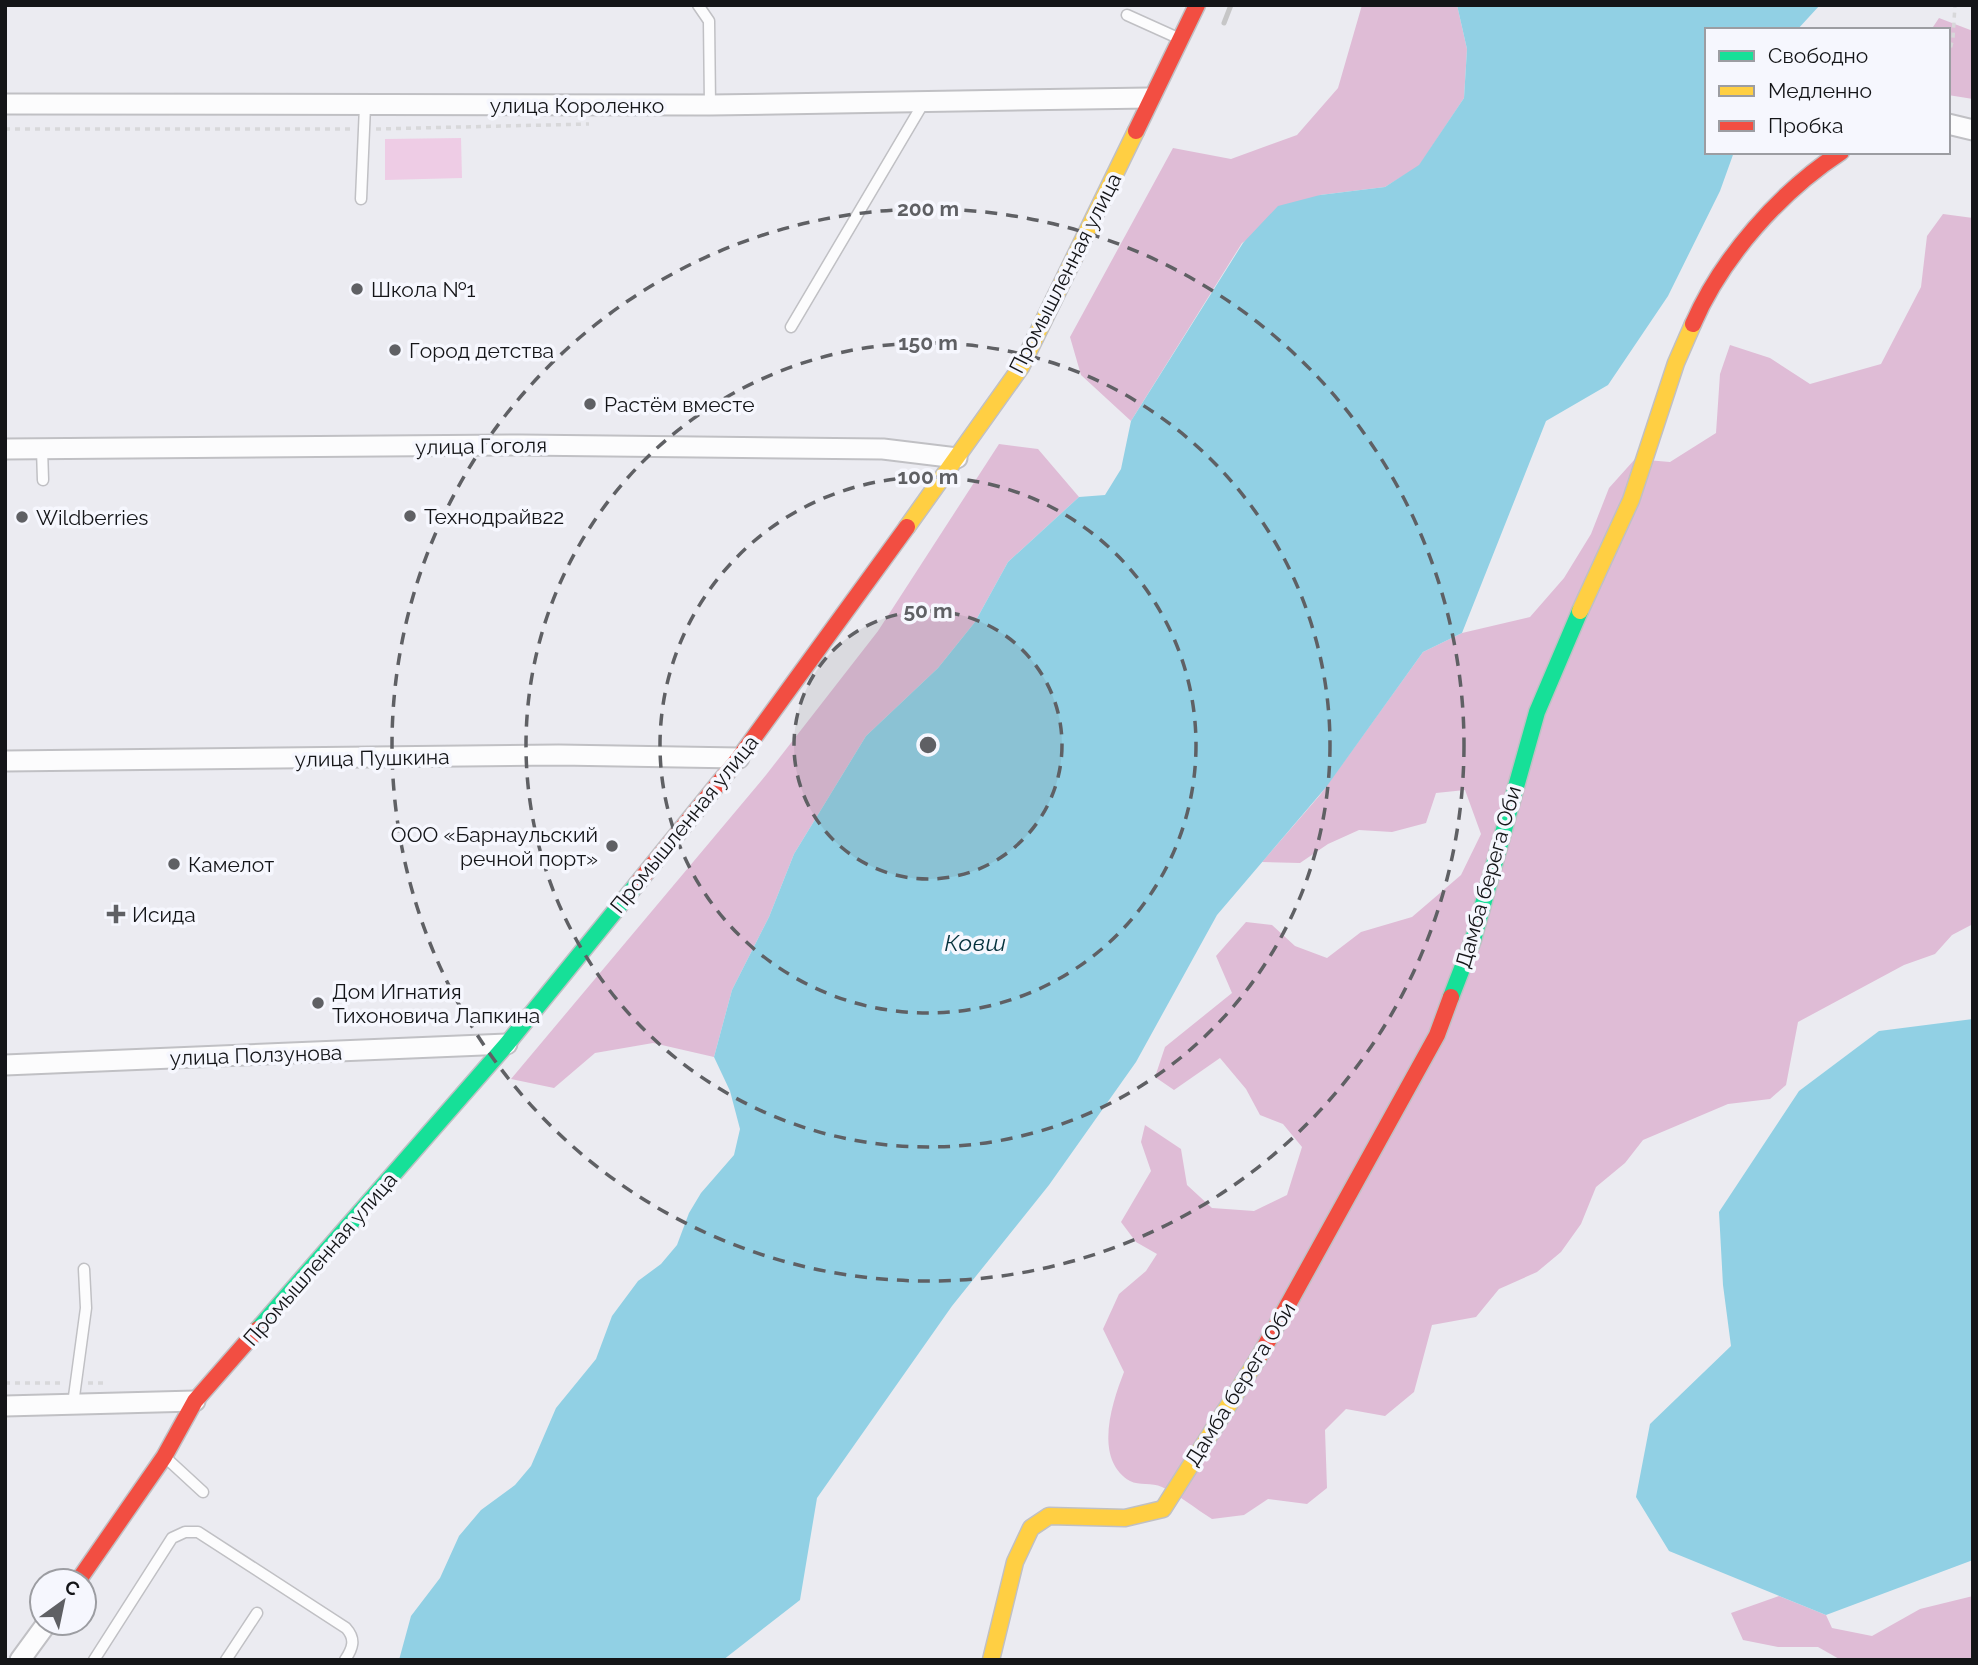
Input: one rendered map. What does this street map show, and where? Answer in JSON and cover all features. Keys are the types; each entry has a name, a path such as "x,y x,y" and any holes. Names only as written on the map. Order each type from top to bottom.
{"street":[{"name":"Промышленная улица","path":"88,1567 164,1457 195,1401 507,1044 738,758 957,458 1021,367 1064,284 1149,98 1197,5"},
{"name":"улица Короленко","path":"5,104 710,105 1149,98"},
{"path":"1950,125 1973,131"},
{"name":"Дамба берега Оби","path":"991,1660 1015,1562 1031,1528 1049,1516 1125,1518 1163,1509 1310,1270 1437,1035 1473,940 1537,712 1551,673 1631,500 1676,363 1699,310 1733,256 1776,207 1815,169 1838,154"},
{"name":"улица Гоголя","path":"5,449 535,445 883,449 957,458"},
{"name":"улица Пушкина","path":"5,761 559,755 738,758"},
{"name":"улица Ползунова","path":"5,1065 507,1044"},
{"path":"5,1406 195,1401"},
{"path":"20,1660 37,1637"}],"lane":[{"path":"698,5 709,21 710,105"},
{"path":"1127,15 1180,38"},
{"path":"791,327 924,102"},
{"path":"361,199 365,106"},
{"path":"42,449 43,480"},
{"path":"73,1404 86,1308 84,1269"},
{"path":"164,1457 203,1492"},
{"path":"94,1660 161,1561 173,1538 184,1532 198,1532 346,1628 353,1638 353,1646 345,1660"},
{"path":"226,1660 257,1613"}],"path":[{"path":"1950,51 1954,38 1955,5"},
{"path":"5,129 581,127 593,123"},
{"path":"5,1383 116,1383"}],"shaded area":[{"path":"1362,5 1457,5 1467,49 1464,98 1419,166 1385,187 1320,195 1242,243 1131,421 1081,375 1070,337 1173,148 1231,159 1297,135 1338,88"},
{"path":"1939,18 1973,31 1973,99 1950,95 1950,28 1932,28"},
{"path":"461,138 462,178 385,180 385,139"},
{"path":"1943,214 1973,218 1973,924 1952,935 1935,954 1904,965 1798,1022 1786,1085 1770,1099 1728,1104 1643,1140 1625,1163 1596,1187 1581,1224 1561,1252 1537,1272 1499,1289 1476,1317 1432,1325 1414,1392 1385,1416 1346,1409 1325,1430 1327,1488 1307,1504 1268,1499 1244,1515 1212,1519 1162,1487 1130,1481 1119,1471 1112,1459 1109,1445 1111,1414 1124,1372 1103,1329 1119,1294 1146,1271 1157,1254 1136,1242 1121,1222 1151,1171 1141,1142 1145,1125 1181,1149 1187,1185 1212,1208 1254,1211 1287,1195 1302,1147 1283,1124 1260,1115 1246,1089 1220,1058 1174,1090 1155,1077 1165,1047 1232,993 1216,956 1246,922 1272,925 1295,946 1327,958 1361,932 1412,917 1461,875 1481,834 1465,790 1436,793 1426,823 1392,832 1359,830 1328,844 1300,863 1262,862 1320,795 1423,652 1462,633 1530,617 1564,578 1591,534 1609,488 1635,459 1670,462 1716,433 1720,374 1730,345 1770,358 1810,384 1881,364 1921,287 1927,236"},
{"path":"999,444 1038,449 1079,497 1008,562 975,622 938,668 866,736 794,854 769,917 732,990 714,1057 653,1043 595,1053 554,1088 511,1079 766,775 878,631"},
{"path":"1779,1596 1826,1615 1832,1628 1872,1636 1920,1609 1973,1596 1973,1660 1841,1660 1818,1647 1778,1647 1743,1640 1731,1613"}],"water":[{"name":"Ковш","path":"1457,5 1820,5 1799,28 1705,28 1705,154 1733,154 1720,191 1668,296 1608,385 1546,421 1462,633 1423,652 1327,786 1217,915 1136,1062 1049,1185 952,1306 817,1498 800,1600 723,1660 399,1660 411,1616 440,1578 459,1536 481,1510 515,1485 531,1466 556,1408 596,1359 612,1316 638,1281 661,1264 677,1245 689,1213 701,1193 734,1155 740,1129 730,1091 714,1057 732,990 769,917 794,854 866,736 938,668 975,622 1008,562 1079,497 1105,495 1121,469 1131,421 1243,243 1278,206 1320,195 1385,187 1419,165 1464,98 1467,49"},
{"path":"1973,1019 1973,1560 1826,1615 1669,1551 1636,1497 1650,1424 1731,1346 1723,1285 1719,1212 1799,1091 1879,1031"}],"railway":[{"path":"1224,23 1231,5"}],"traffic: fast":[{"path":"1451,997 1473,940 1537,712 1580,611"},
{"path":"258,1329 507,1044 637,884"}],"traffic: slow":[{"path":"907,527 1021,367 1136,131"},
{"path":"1580,611 1631,500 1676,363 1693,324"},
{"path":"991,1660 1015,1562 1031,1528 1049,1516 1125,1518 1163,1509 1259,1357"}],"traffic: jam":[{"path":"1136,131 1197,5"},
{"path":"1693,324 1720,274 1755,228 1796,186 1838,154"},
{"path":"637,884 739,758 907,527"},
{"path":"1259,1357 1437,1035 1451,997"},
{"path":"88,1567 164,1457 195,1401 258,1329"}],"place":[{"name":"Школа №1","path":"357,289"},
{"name":"Город детства","path":"395,350"},
{"name":"Растём вместе","path":"590,404"},
{"name":"Технодрайв22","path":"410,516"},
{"name":"Wildberries","path":"22,517"},
{"name":"ООО «Барнаульский речной порт»","path":"612,846"},
{"name":"Камелот","path":"174,864"},
{"name":"Исида","path":"116,914"},
{"name":"Дом Игнатия Тихоновича Лапкина","path":"318,1003"}]}
